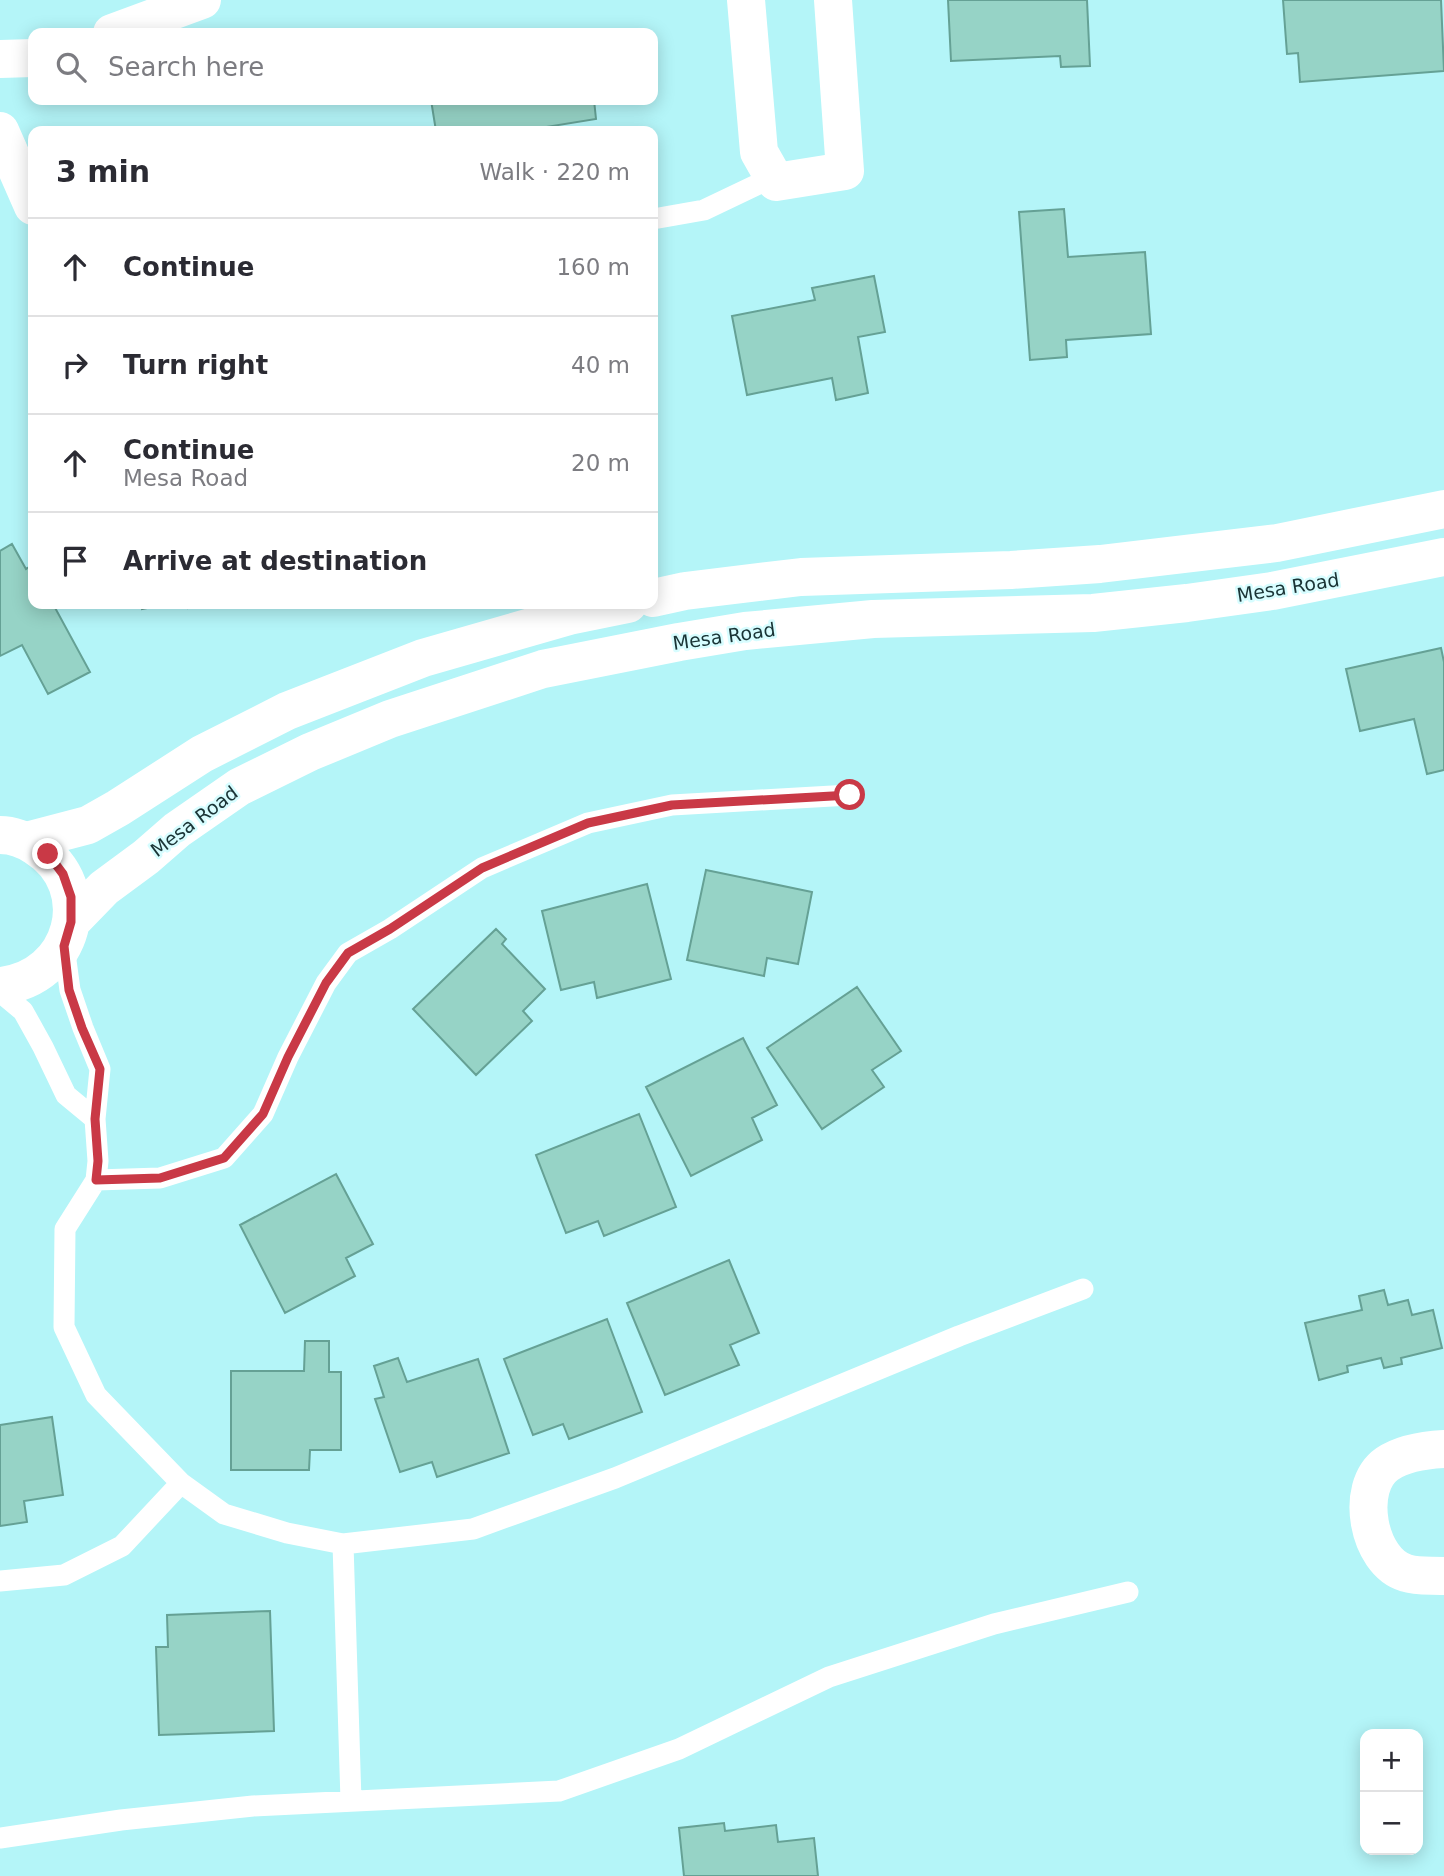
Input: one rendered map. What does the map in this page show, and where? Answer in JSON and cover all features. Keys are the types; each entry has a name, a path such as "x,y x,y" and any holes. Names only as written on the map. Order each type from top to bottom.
{"main road":[{"path":"126,28 202,0"},
{"path":"746,0 758,152 776,182 845,171 833,0"},
{"path":"0,59 28,58"},
{"path":"0,131 28,195"},
{"path":"658,597 685,591 801,578 1100,564 1277,543 1444,509"},
{"name":"Mesa Road","path":"0,986 15,984 34,976 51,963 67,934 103,888 177,830 239,787 310,752 390,719 543,669 745,631 873,619 1093,612 1187,603 1272,592 1444,557"},
{"path":"13,838 88,825 202,754 287,711 423,658 569,616 603,609"},
{"path":"13,838 48,854 63,874 71,897 67,934"},
{"path":"1444,1449 1426,1450 1399,1457 1385,1465 1373,1482 1368,1502 1371,1529 1382,1557 1404,1573 1444,1576"}],"lane":[{"path":"658,218 704,210 773,177"},
{"path":"96,1180 160,1178 224,1158 263,1114 288,1057 326,983 348,953 390,929 482,868 588,823 672,805 850,795"},
{"path":"67,934 69,990 100,1069 95,1119 98,1161 96,1180 65,1229 64,1327 96,1395 181,1482 224,1514 287,1533 343,1544 473,1529 615,1478 959,1336 1083,1289"},
{"path":"0,992 23,1011 66,1095 95,1119"},
{"path":"0,1581 64,1575 122,1546 181,1482"},
{"path":"343,1544 351,1801"},
{"path":"0,1838 121,1820 253,1806 559,1791 679,1749 829,1677 994,1624 1128,1592"}],"building":[{"path":"948,0 1087,0 1090,66 1061,67 1060,56 951,61"},
{"path":"1283,0 1441,0 1444,71 1300,82 1298,53 1287,54"},
{"path":"432,105 595,105 596,119 552,126 435,126"},
{"path":"1064,209 1068,257 1145,252 1151,334 1066,340 1067,357 1030,360 1019,212"},
{"path":"874,276 885,332 858,337 868,393 836,400 832,378 747,395 732,316 815,300 812,288"},
{"path":"12,544 26,569 28,568 28,609 56,609 90,672 48,694 22,645 0,656 0,551"},
{"path":"1441,648 1444,662 1444,770 1427,774 1414,719 1360,731 1346,669"},
{"path":"706,870 812,892 798,964 767,958 764,976 687,960"},
{"path":"647,884 671,979 597,998 594,982 561,990 542,911"},
{"path":"496,929 506,939 502,944 545,989 523,1011 532,1021 476,1075 413,1009"},
{"path":"857,987 901,1051 872,1070 884,1087 822,1129 767,1048"},
{"path":"743,1038 777,1105 752,1118 762,1140 691,1176 646,1087"},
{"path":"639,1114 676,1207 604,1236 598,1221 566,1233 536,1155"},
{"path":"336,1174 373,1244 346,1258 355,1276 285,1313 240,1225"},
{"path":"729,1260 759,1333 730,1345 739,1365 665,1395 627,1303"},
{"path":"1384,1290 1388,1305 1408,1300 1412,1315 1433,1310 1442,1348 1401,1358 1402,1364 1384,1368 1381,1358 1347,1366 1348,1372 1319,1380 1305,1323 1362,1310 1359,1296"},
{"path":"607,1319 642,1412 569,1439 563,1424 533,1435 504,1359"},
{"path":"305,1341 329,1341 329,1372 341,1372 341,1450 310,1450 309,1470 231,1470 231,1371 304,1371"},
{"path":"398,1358 407,1382 478,1359 509,1453 437,1477 432,1462 400,1472 375,1399 384,1397 374,1366"},
{"path":"52,1417 63,1495 24,1501 27,1522 0,1526 0,1425"},
{"path":"270,1611 274,1731 159,1735 156,1647 168,1647 167,1615"},
{"path":"724,1823 725,1831 776,1825 778,1842 814,1838 818,1876 684,1876 679,1828"}],"route":[{"path":"48,854 63,874 71,897 71,922 64,946 69,990 100,1069 95,1119 98,1161 96,1180 160,1178 224,1158 263,1114 288,1057 326,983 348,953 390,929 482,868 588,823 672,805 850,795"}]}
